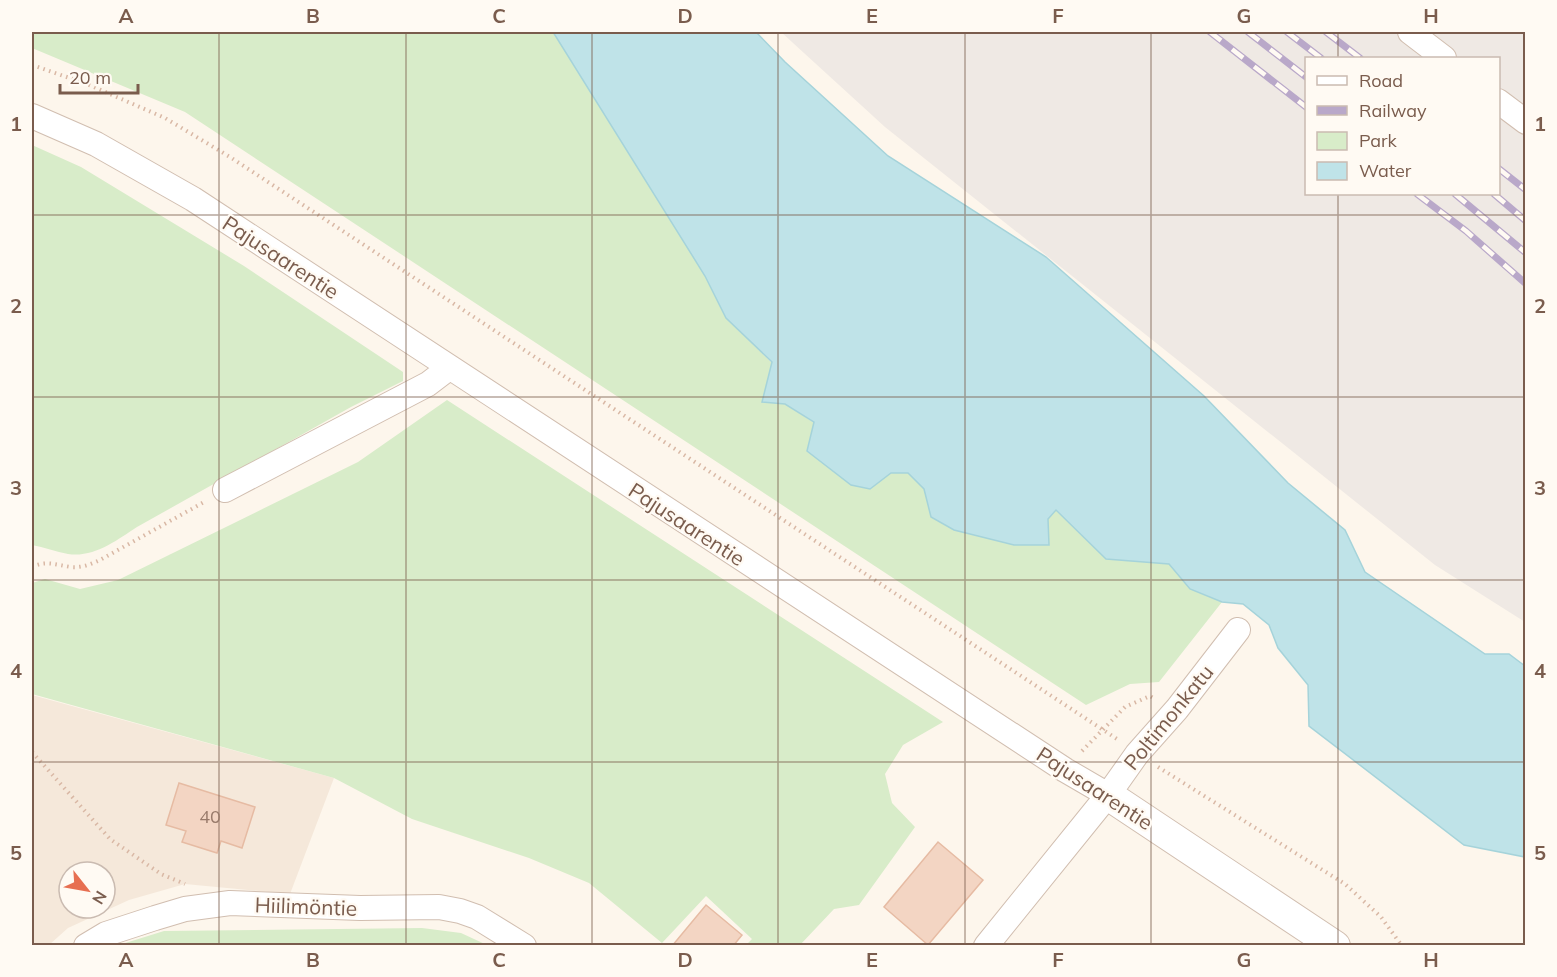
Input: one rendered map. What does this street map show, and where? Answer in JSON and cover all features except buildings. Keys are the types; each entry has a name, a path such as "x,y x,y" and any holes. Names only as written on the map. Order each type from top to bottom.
{"street":[{"path":"1410,32 1443,57"},
{"path":"1500,102 1526,122"},
{"name":"Pajusaarentie","path":"32,116 96,144 193,200 1335,945"},
{"path":"225,490 428,384 449,368"},
{"name":"Poltimonkatu","path":"986,945 1108,795 1137,754 1177,710 1238,630"},
{"name":"Hiilimöntie","path":"86,945 106,934 185,909 230,903 360,908 439,908 460,911 477,917 524,945"}],"path":[{"path":"32,65 87,84 165,118 230,157 1137,754 1345,884 1381,916 1402,945"},
{"path":"32,567 52,563 72,567 83,566 100,560 225,490"},
{"path":"1065,770 1125,707 1150,696 1177,710"},
{"path":"32,752 110,839 130,855 161,874 188,885"}],"shaded area":[{"path":"781,32 1525,32 1525,622 1435,565 885,127"},
{"path":"32,695 334,778 290,894 185,884 117,906 117,860 57,860 57,920 85,920 68,928 49,945 32,945"}],"green space":[{"path":"32,32 553,32 705,276 726,318 772,363 785,404 891,473 908,473 924,489 1048,519 1056,510 1106,559 1169,564 1190,589 1222,602 1159,682 1130,684 1086,705 185,112 32,48"},
{"path":"32,145 81,167 244,266 403,372 403,381 351,407 96,551 78,555 32,545"},
{"path":"447,400 943,722 903,745 885,774 892,803 915,827 859,905 834,909 800,945 746,945 752,939 706,896 662,943 589,883 529,858 412,819 334,778 32,694 32,583 45,579 80,589 118,580 358,462"},
{"path":"422,928 461,933 487,945 119,945 164,931"}],"water":[{"path":"553,32 756,32 785,62 888,156 1046,257 1204,396 1288,483 1345,530 1365,572 1485,654 1509,654 1525,666 1525,857 1464,845 1309,726 1308,685 1278,648 1269,625 1243,604 1222,602 1190,589 1169,564 1106,559 1056,510 1048,519 1049,545 1014,545 954,530 931,517 924,489 908,473 891,473 870,489 851,485 807,451 814,422 785,404 762,402 772,362 726,318 705,276"}],"railway":[{"path":"1210,32 1305,106"},
{"path":"1248,32 1305,76"},
{"path":"1287,32 1320,57"},
{"path":"1326,32 1359,57"},
{"path":"1500,170 1526,190"},
{"path":"1418,195 1466,231 1526,284"},
{"path":"1456,195 1526,253"},
{"path":"1495,195 1526,221"}]}
